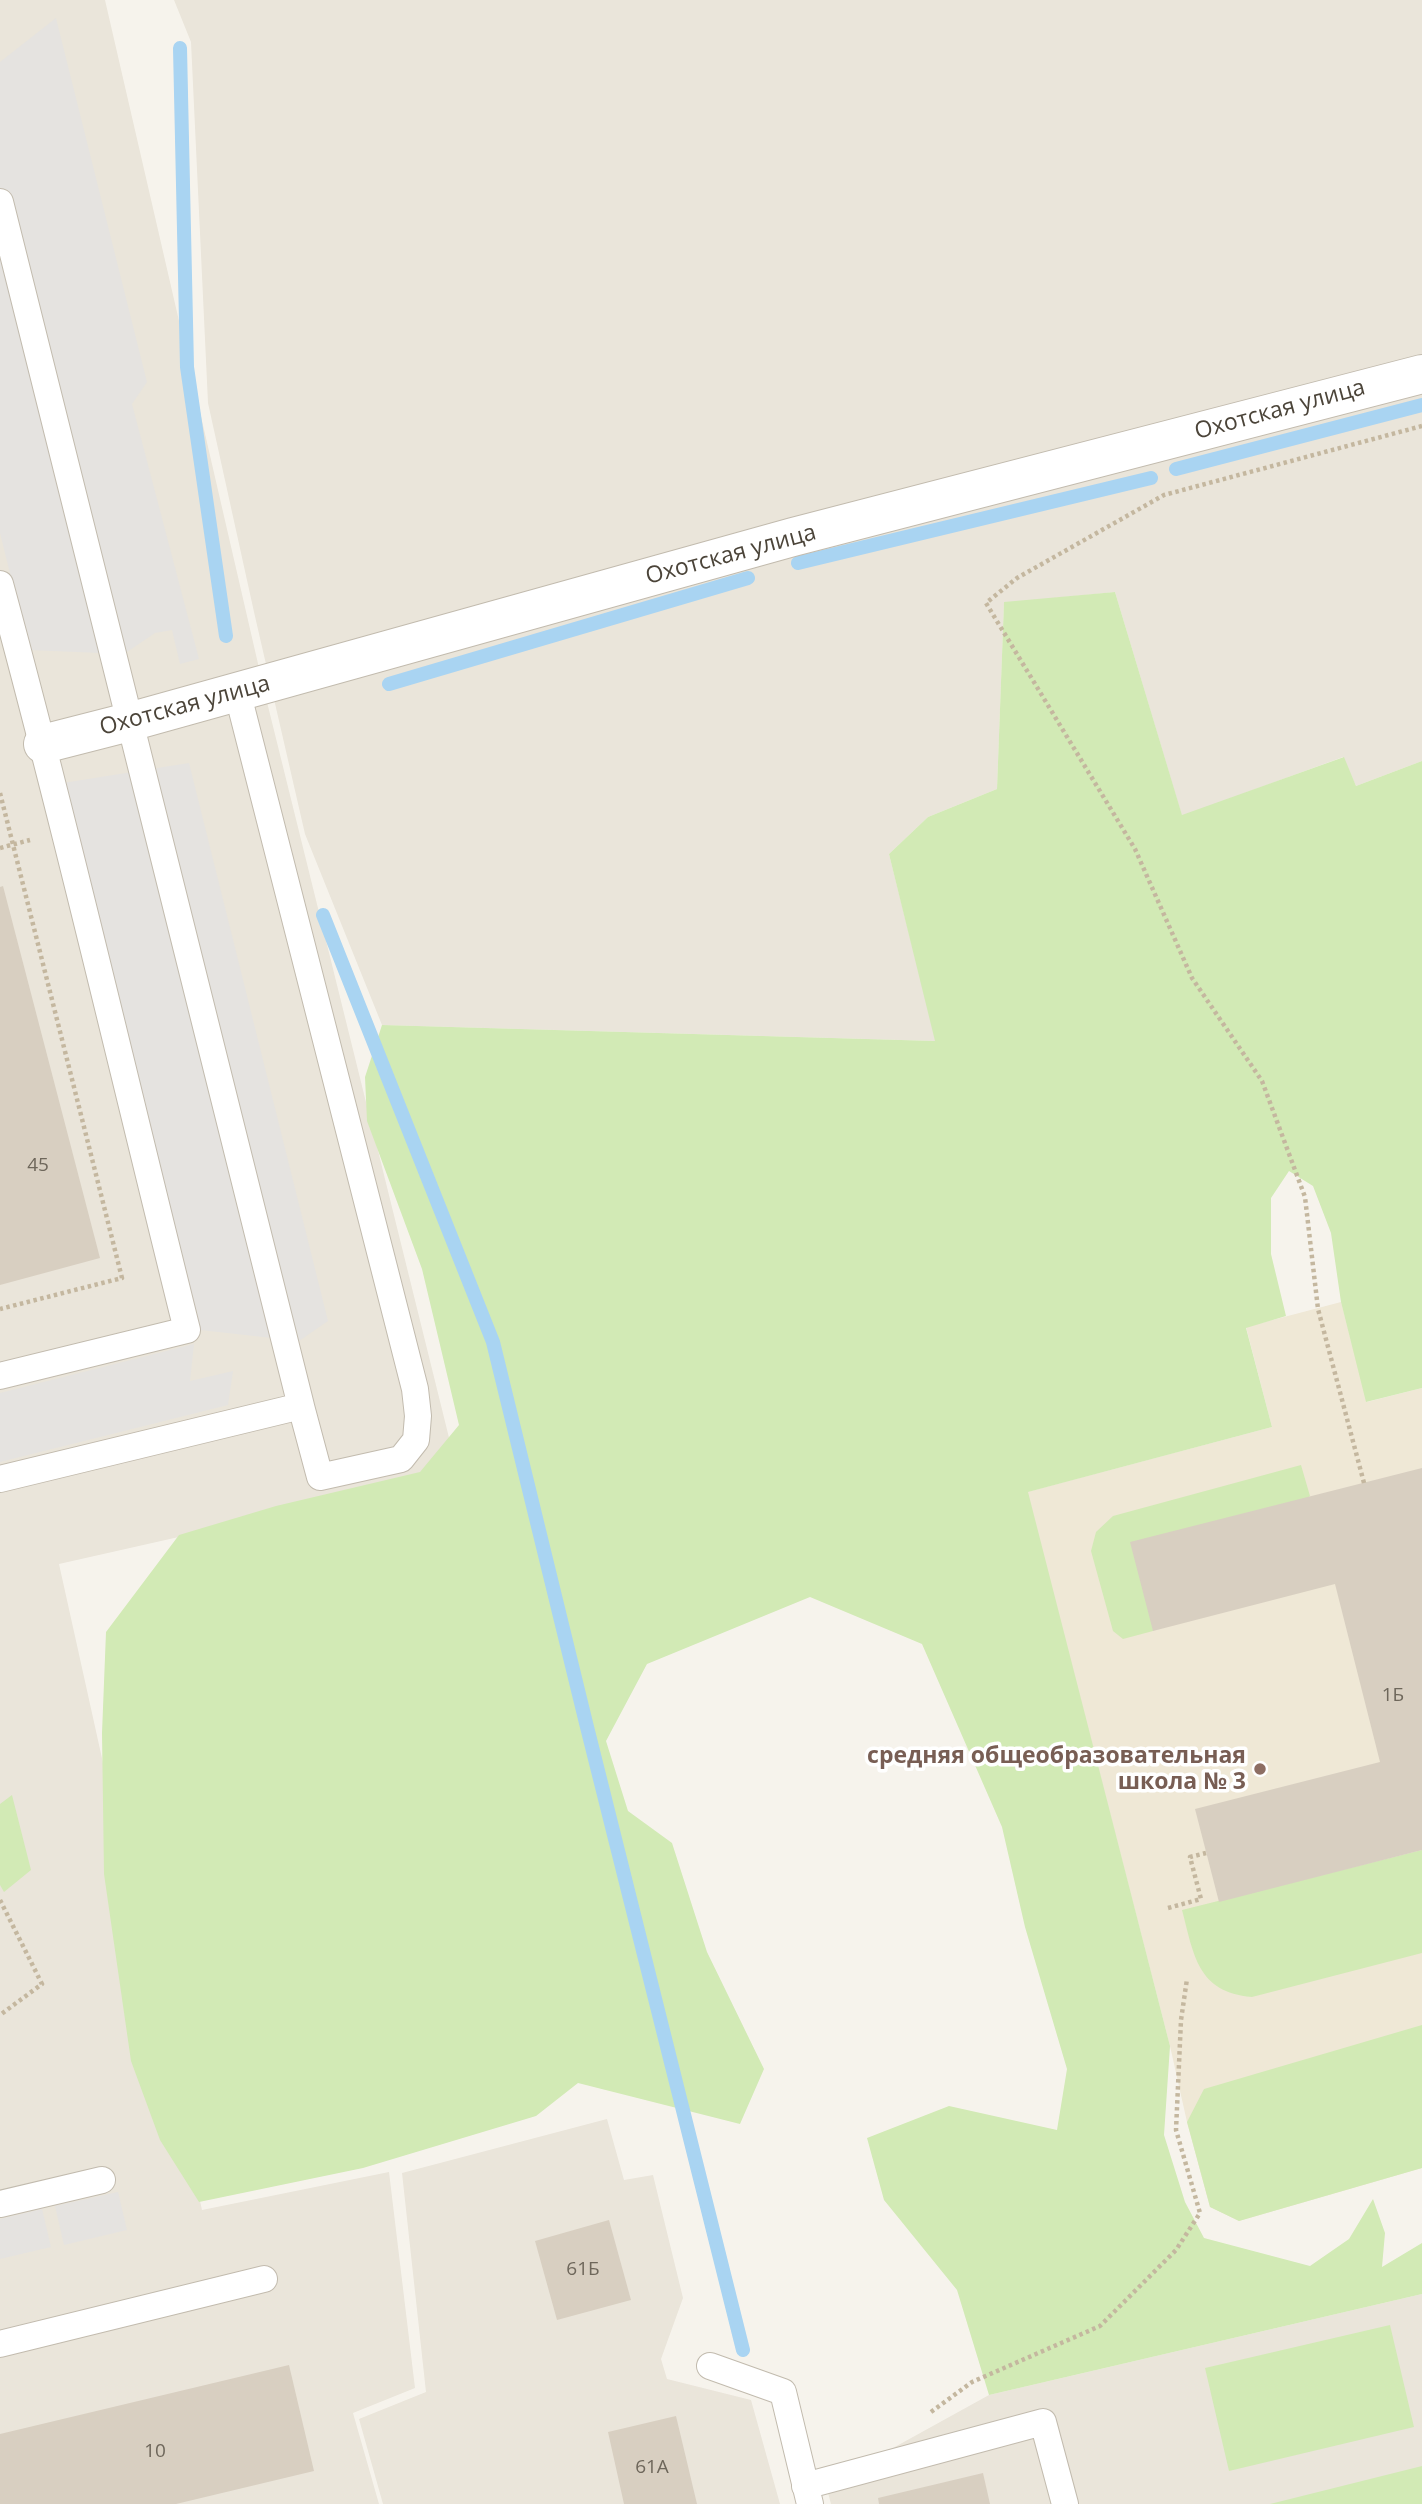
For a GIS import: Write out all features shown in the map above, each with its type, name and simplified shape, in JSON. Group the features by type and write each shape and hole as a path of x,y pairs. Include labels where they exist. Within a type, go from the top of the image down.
{"street":[{"name":"Охотская улица","path":"43,744 793,537 1422,374"}],"lane":[{"path":"0,202 320,1477 401,1459 416,1440 418,1416 415,1389 237,691"},
{"path":"0,584 43,744 187,1330 0,1376"},
{"path":"0,1479 301,1406"},
{"path":"0,2204 102,2180"},
{"path":"0,2343 264,2279"},
{"path":"710,2366 783,2392 808,2495 1043,2422 1065,2504"}],"path":[{"path":"1364,1483 1318,1309 1305,1197 1262,1081 1192,978 1135,849 986,603 1017,578 1164,495 1422,426"},
{"path":"0,793 122,1279 0,1310"},
{"path":"1168,1908 1201,1899 1190,1857 1206,1853"},
{"path":"0,1900 41,1984 0,2015"},
{"path":"930,2412 972,2382 1100,2326 1176,2250 1200,2213 1176,2130 1181,2020 1187,1979"}],"shaded area":[{"path":"0,0 105,0 265,694 458,1474 59,1564 202,2210 389,2172 415,2388 353,2413 379,2504 0,2504"},
{"path":"174,0 1422,0 1422,761 1356,786 1343,757 1182,816 1115,592 1004,603 997,789 928,817 889,854 936,1041 382,1025 305,834 208,403 191,42"},
{"path":"56,18 147,382 132,404 199,659 180,664 172,630 155,633 124,654 29,650 0,533 0,62"},
{"path":"189,763 328,1321 299,1341 200,1330 63,783"},
{"name":"средняя общеобразовательная школа № 3","path":"1341,1302 1367,1402 1422,1388 1422,2168 1239,2221 1210,2207 1027,1492 1272,1427 1246,1327"},
{"path":"194,1344 190,1381 233,1371 228,1405 0,1462 0,1393"},
{"path":"607,2119 624,2180 653,2175 683,2298 661,2359 667,2379 751,2400 780,2504 383,2504 359,2419 426,2392 402,2173"},
{"path":"118,2192 127,2230 64,2245 55,2206"},
{"path":"42,2209 51,2247 0,2259 0,2219"},
{"path":"1422,2294 1422,2504 831,2504 826,2485 989,2395"}],"green space":[{"path":"1115,592 1182,815 1344,757 1356,786 1422,761 1422,1388 1366,1402 1341,1302 1331,1233 1313,1186 1289,1171 1271,1198 1271,1254 1286,1316 1246,1328 1272,1427 1028,1492 1170,2046 1164,2135 1185,2202 1204,2238 1310,2266 1349,2239 1373,2199 1385,2233 1382,2267 1422,2243 1422,2294 989,2395 957,2290 884,2200 867,2138 949,2106 1057,2130 1067,2069 1025,1927 1002,1827 922,1644 810,1597 647,1664 606,1741 628,1811 672,1843 707,1952 764,2069 740,2124 578,2083 536,2116 363,2168 199,2202 160,2140 131,2061 104,1874 102,1733 106,1632 179,1535 276,1506 420,1472 459,1425 422,1269 367,1121 365,1077 382,1025 935,1041 889,854 928,817 997,789 1004,602"},
{"path":"1301,1465 1310,1496 1153,1631 1123,1639 1113,1631 1091,1551 1096,1532 1113,1516"},
{"path":"12,1795 31,1870 4,1892 0,1885 0,1804"},
{"path":"1422,1850 1422,1953 1252,1997 1220,1988 1209,1979 1195,1956 1182,1910"},
{"path":"1422,2025 1422,2168 1239,2221 1210,2207 1187,2122 1204,2089"},
{"path":"1390,2325 1414,2427 1229,2471 1205,2368"},
{"path":"1422,2466 1422,2504 1270,2504"}],"building":[{"path":"3,886 100,1258 0,1285 0,887"},
{"path":"1422,1468 1422,1850 1219,1902 1195,1809 1380,1762 1335,1584 1153,1631 1130,1542"},
{"path":"609,2220 631,2300 557,2320 535,2241"},
{"path":"289,2365 314,2471 176,2504 0,2504 0,2434"},
{"path":"676,2416 697,2504 624,2504 608,2432"},
{"path":"983,2473 990,2504 879,2504 878,2498"}],"waterway":[{"path":"180,48 187,367 226,636"},
{"path":"1176,469 1422,405"},
{"path":"798,563 1151,478"},
{"path":"389,684 748,578"},
{"path":"323,915 493,1342 743,2350"}],"place":[{"name":"средняя общеобразовательная школа № 3","path":"1260,1769"}]}
